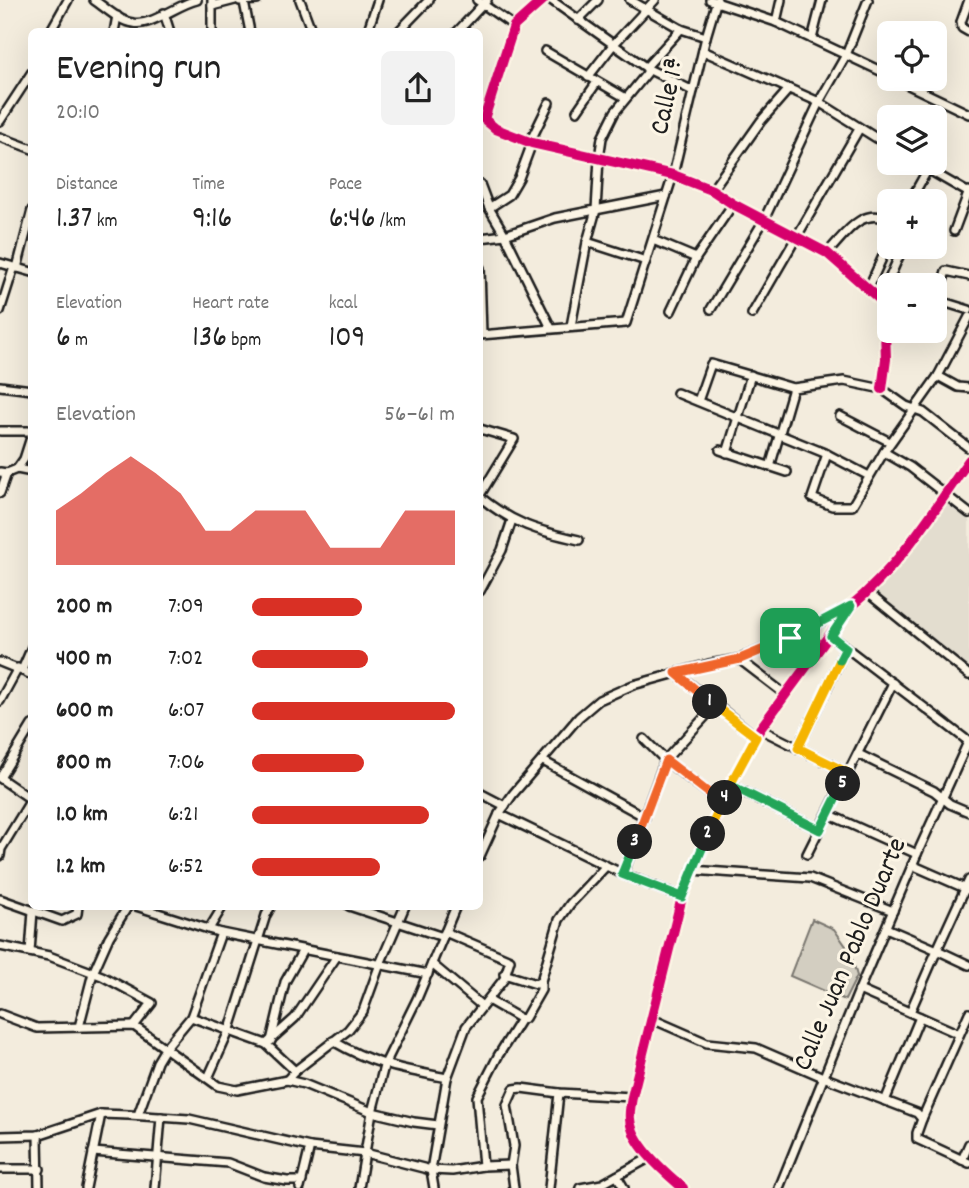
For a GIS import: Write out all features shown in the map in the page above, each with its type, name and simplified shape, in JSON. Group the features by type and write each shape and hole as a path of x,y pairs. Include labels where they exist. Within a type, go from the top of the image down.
{"street":[{"path":"52,28 68,0"},
{"path":"94,0 133,23 144,23 185,2 197,0"},
{"path":"212,28 212,3 257,0"},
{"path":"300,0 310,28"},
{"path":"370,28 378,0"},
{"path":"402,28 429,0"},
{"path":"543,0 514,26 483,118 496,129 531,143 673,176 712,190 733,204 827,253 877,297"},
{"path":"551,0 648,69 693,91"},
{"path":"578,20 598,0"},
{"path":"630,0 681,29 706,37"},
{"path":"588,77 613,45 655,0"},
{"path":"776,22 781,0"},
{"path":"812,39 822,0"},
{"path":"711,309 764,220 819,102 846,55 868,0"},
{"path":"239,1 249,28"},
{"path":"715,1 776,22 877,69"},
{"name":"Calle 1ª","path":"571,326 626,323 673,176 715,1"},
{"path":"969,1 961,22 962,28 969,32"},
{"path":"460,28 482,2 514,26"},
{"path":"164,13 169,28"},
{"path":"115,28 117,16"},
{"path":"483,335 571,326 596,210 599,158 606,128 648,69 647,66 681,29"},
{"path":"545,51 626,98"},
{"path":"703,51 819,102 877,139"},
{"path":"0,121 28,78"},
{"path":"577,111 597,82"},
{"path":"712,190 761,121 789,89"},
{"path":"921,91 969,114"},
{"path":"489,208 509,195 519,178 549,103"},
{"path":"752,314 859,129"},
{"path":"0,137 28,148"},
{"path":"939,175 969,192 954,231"},
{"path":"483,192 551,328"},
{"path":"483,238 505,235 555,218 666,196"},
{"path":"671,311 696,258 733,204"},
{"path":"827,253 865,216 877,215"},
{"path":"0,311 28,230"},
{"path":"653,240 696,258"},
{"path":"587,242 646,261"},
{"path":"868,289 882,259"},
{"path":"0,263 28,271"},
{"path":"969,276 946,271 938,298 969,310"},
{"path":"827,454 812,498 839,507 850,507 890,442 938,376 965,332 969,317"},
{"path":"881,389 887,359 886,343"},
{"path":"698,401 711,364 793,388 844,382 881,389 906,406 915,408 969,448"},
{"path":"751,375 738,417 723,451 787,472"},
{"path":"938,376 958,387 969,388"},
{"path":"0,386 28,390"},
{"path":"770,467 793,388"},
{"path":"677,393 827,454 869,476"},
{"path":"840,416 890,442"},
{"path":"483,430 514,439 483,491"},
{"path":"0,431 28,433"},
{"path":"17,469 28,446"},
{"path":"884,452 910,467 969,513"},
{"path":"483,849 505,806 579,717 599,700 633,685 740,659 790,638 851,606 868,593 969,460"},
{"path":"0,493 3,473 17,469 28,471"},
{"path":"483,498 512,520 536,531 579,540"},
{"path":"483,585 502,550 512,520"},
{"path":"868,593 969,675"},
{"path":"683,1188 657,1165 635,1136 629,1117 682,897 730,785 760,729 851,606"},
{"path":"831,636 969,741"},
{"path":"798,748 846,648"},
{"path":"0,701 28,654"},
{"path":"740,659 786,695"},
{"path":"0,662 28,673"},
{"path":"676,673 756,737"},
{"path":"807,854 893,683"},
{"path":"622,874 666,760 715,706"},
{"path":"760,729 848,773"},
{"path":"28,730 0,778 28,798"},
{"path":"644,739 666,760 723,804"},
{"name":"Calle Juan Pablo Duarte","path":"779,1188 892,911 969,741"},
{"path":"858,754 934,791 969,812"},
{"path":"543,761 645,817"},
{"path":"730,785 820,830"},
{"path":"483,795 505,806"},
{"path":"0,856 1,849 28,805"},
{"path":"499,814 622,874 682,897"},
{"path":"828,814 917,854"},
{"path":"912,865 967,889"},
{"path":"483,1166 477,1097 498,1056 541,990 541,981 559,920 570,904 606,866"},
{"path":"692,870 810,878 892,911"},
{"path":"910,1012 969,880"},
{"path":"0,899 28,908"},
{"path":"30,952 32,910"},
{"path":"34,910 62,921 77,914 78,910"},
{"path":"79,1027 93,973 109,937 126,910"},
{"path":"162,910 221,933 428,974"},
{"path":"209,929 221,910"},
{"path":"208,1078 230,1029 270,910"},
{"path":"362,910 444,935 510,960 504,979 466,1027 447,1078 431,1170 434,1188"},
{"path":"288,1080 295,1071 348,1030 363,1011 403,910"},
{"path":"359,1188 372,1112 384,1066 428,974 454,910"},
{"path":"886,928 969,965"},
{"path":"138,1115 157,1062 191,1017 221,933"},
{"path":"0,946 49,956 93,973 152,1003 134,1026"},
{"path":"268,1042 285,982 303,950"},
{"path":"268,1042 295,1018 337,956"},
{"path":"432,964 485,1003 521,1019"},
{"path":"504,974 536,984 541,981"},
{"path":"859,989 959,1034"},
{"path":"969,1013 967,1024 959,1034 917,1133 918,1139 965,1162 969,1144"},
{"path":"0,1014 37,1028 134,1026 218,1086 237,1090 288,1080 372,1112 438,1125"},
{"path":"191,1017 268,1042 295,1071"},
{"path":"885,1101 920,1017"},
{"path":"652,1019 707,1043 756,1048 917,1113 922,1119"},
{"path":"333,1041 360,1057 384,1066 447,1078"},
{"path":"514,1188 514,1146 507,1105 514,1089 521,1087 559,1093 632,1097"},
{"path":"549,1188 559,1093"},
{"path":"0,1136 38,1135 101,1114 138,1115 189,1119 310,1147 365,1153 431,1170 452,1171 512,1165"},
{"path":"86,1188 101,1114"},
{"path":"155,1188 161,1117"},
{"path":"38,1135 39,1188"},
{"path":"93,1152 228,1163 264,1177 301,1185 310,1147"},
{"path":"580,1188 600,1186 651,1157"},
{"path":"0,1169 40,1169"},
{"path":"617,1176 624,1188"}],"shaded area":[{"path":"945,500 969,518 969,668 875,591"},
{"path":"812,919 834,929 850,952 857,976 845,1000 790,976"}],"cycle path":[{"path":"543,0 514,26 484,119 496,129 532,143 673,175 712,190 733,204 827,253 884,303 886,359 882,389"},
{"path":"683,1188 643,1148 632,1129 630,1116 632,1097 682,897 730,785 760,729 851,606 885,574 915,537 969,460"}],"route":[{"path":"790,638 740,659 676,673 756,737 730,785 723,804 692,870 682,897 622,874 666,760 723,804 730,785 820,830 848,773 798,748 846,648 831,636 851,606 790,638"}]}
